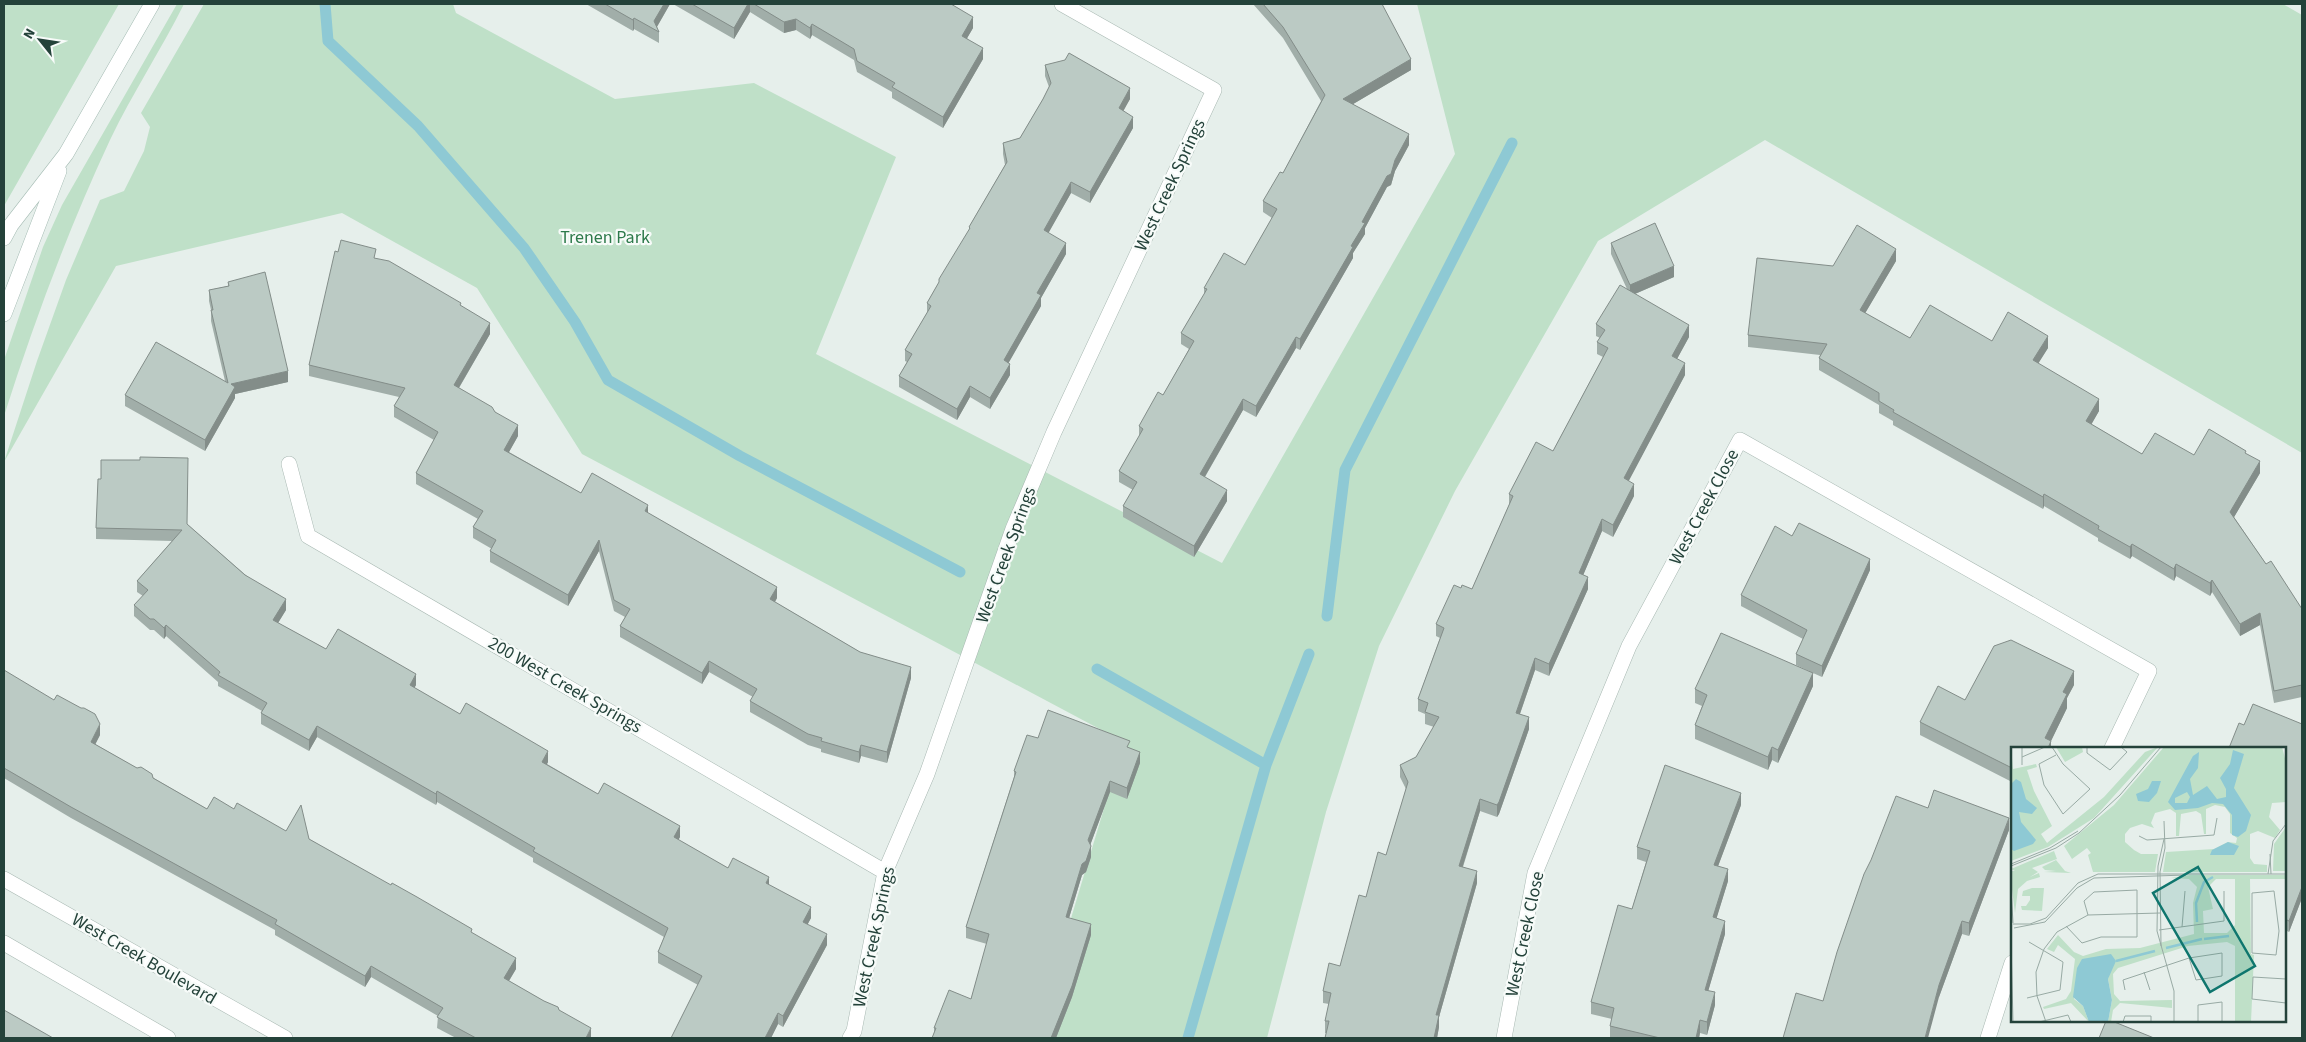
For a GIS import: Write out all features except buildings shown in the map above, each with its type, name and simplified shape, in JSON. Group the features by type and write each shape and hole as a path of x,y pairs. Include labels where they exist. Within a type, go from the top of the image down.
{"street":[{"path":"4,238 11,225 66,154 152,4"},
{"name":"West Creek Springs","path":"850,1038 854,1030 885,872 928,774 1020,511 1054,432 1214,90 1062,4"},
{"path":"4,314 66,154"},
{"name":"West Creek Close","path":"1504,1038 1535,873 1629,646 1740,440 2149,670 2112,747"},
{"name":"200 West Creek Springs","path":"289,464 308,536 885,872"},
{"name":"West Creek Boulevard","path":"4,879 285,1038"},
{"path":"4,943 168,1038"},
{"path":"1988,1038 2011,966"}],"green space":[{"path":"4,4 119,4 4,206"},
{"path":"177,4 184,4 110,140 80,208 27,346 4,416 4,360 43,247 62,205"},
{"name":"Trenen Park","path":"204,4 453,4 456,13 615,99 754,83 896,157 816,354 1222,563 1455,154 1417,4 2283,4 2302,15 2302,453 1765,140 1598,241 1455,491 1379,646 1326,812 1267,1038 1035,1038 1124,742 582,454 477,288 342,213 116,266 4,462 66,280 100,200 124,191 144,151 150,127 141,113"}],"waterway":[{"path":"325,4 328,41 418,126 524,248 575,322 608,380 740,456 960,572"},
{"path":"1327,616 1345,470 1512,143"},
{"path":"1188,1038 1266,765 1309,654"},
{"path":"1097,669 1266,765"}]}
